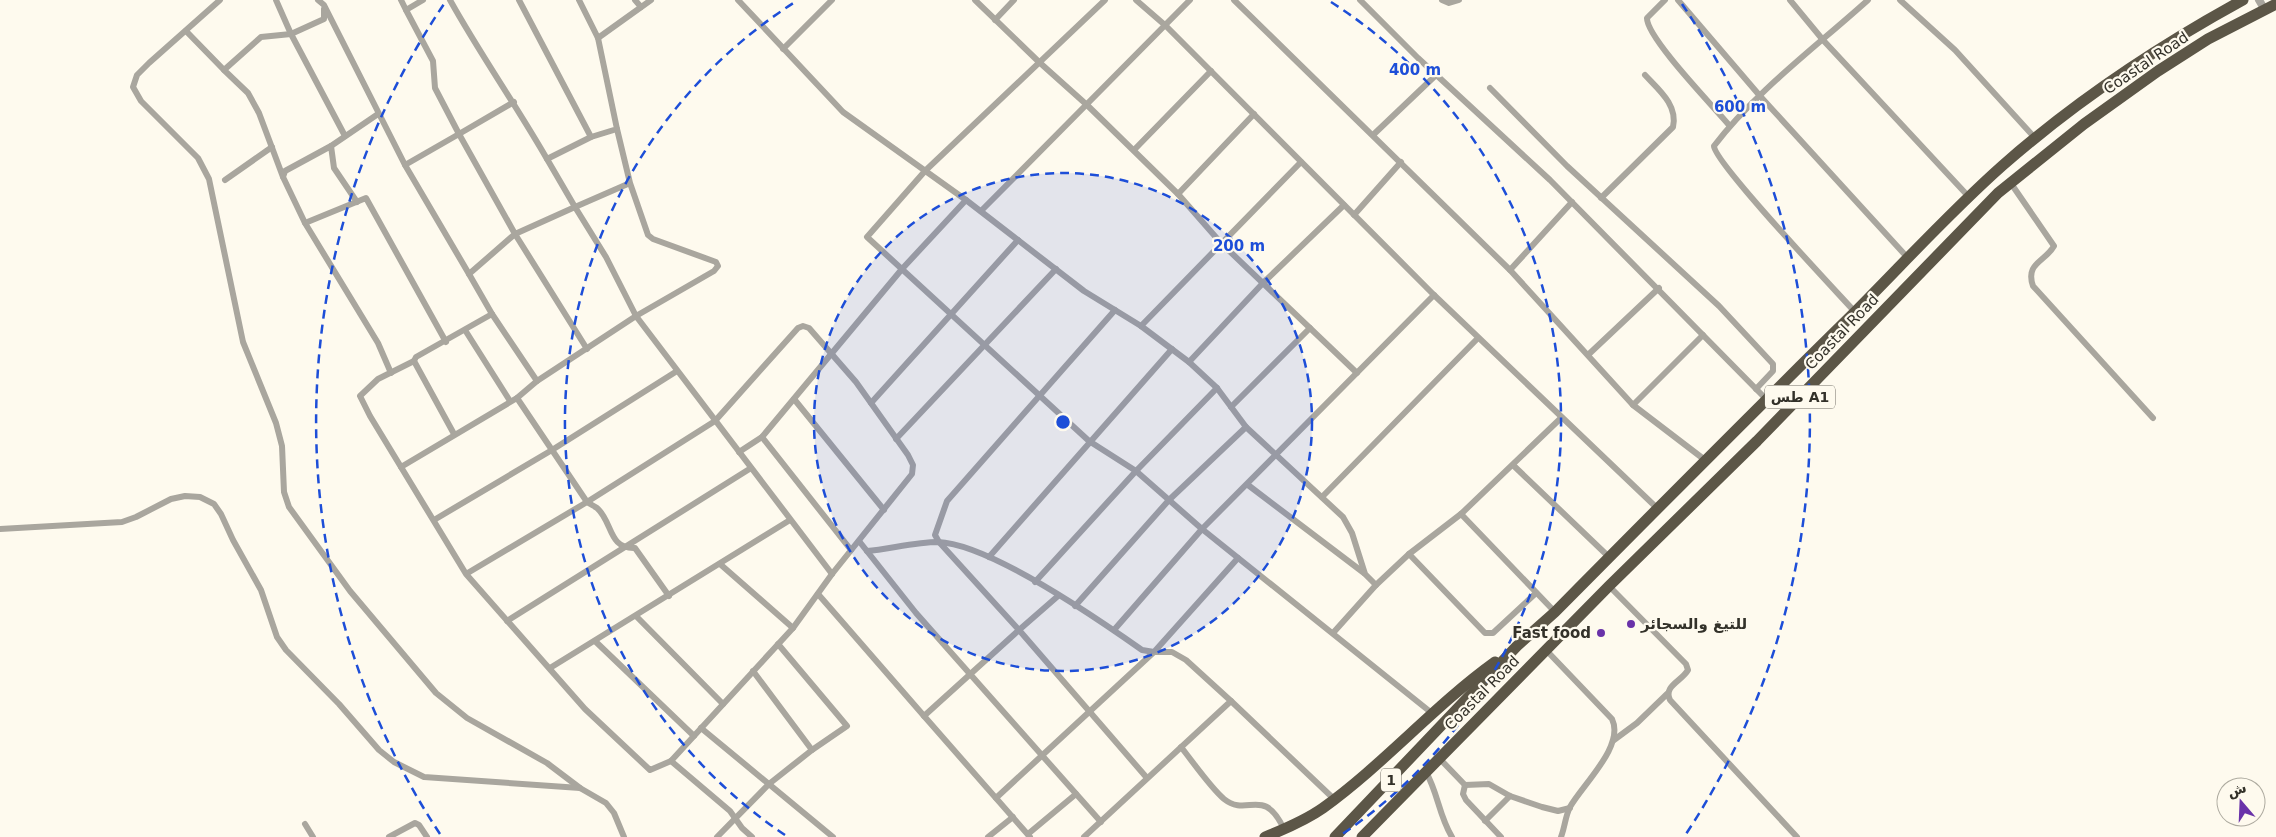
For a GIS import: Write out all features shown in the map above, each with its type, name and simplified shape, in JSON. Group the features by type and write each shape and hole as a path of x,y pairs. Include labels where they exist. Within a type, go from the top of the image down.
{"highway":[{"name":"Coastal Road","path":"1517,646 1554,612 1855,312 1906,257 2034,138 2148,55 2243,0"},
{"name":"Coastal Road","path":"1362,837 1609,586 1757,440 2010,182 2084,124 2158,71 2262,5 2276,4"},
{"path":"1265,837 1284,830 1322,809 1480,673 1517,646"},
{"name":"1","path":"1335,837 1517,646"}],"street":[{"path":"220,0 137,75 133,87 141,101 198,158 209,179 243,342 276,423 282,446 284,492 288,507 350,591 436,693 467,718 547,763 580,788 606,803 614,814 624,837"},
{"path":"276,0 291,34 345,136"},
{"path":"318,0 324,5 405,165 492,314 538,381"},
{"path":"324,5 331,0"},
{"path":"401,0 433,61 435,88 459,134 515,234 587,349"},
{"path":"406,10 423,0"},
{"path":"450,0 478,51 514,102 606,257 636,316 832,574"},
{"path":"520,0 591,137"},
{"path":"401,467 513,399 636,316 718,266 716,262 653,239 648,235 630,183 598,38 579,0"},
{"path":"635,0 640,7"},
{"path":"598,38 650,0"},
{"path":"738,0 843,112 926,170 1084,291 1141,326 1189,362 1217,388 1246,427 1343,517 1352,533 1365,574"},
{"path":"783,49 832,0"},
{"path":"975,0 1038,62 1088,105 1178,194 1221,242 1357,373"},
{"path":"995,20 1014,0"},
{"path":"1105,0 926,170 867,237 1089,441 1136,471 1202,529 1433,714"},
{"path":"1136,0 1166,26 1478,338 1658,509"},
{"path":"981,211 1190,0"},
{"path":"1234,0 1510,270 1634,405 1705,460"},
{"path":"1360,0 1436,75 1572,202 1659,288 1766,399"},
{"path":"1442,0 1450,3 1459,0"},
{"path":"1665,0 1647,18 1649,28 1671,58 1729,125"},
{"path":"1678,0 1760,96 1906,257"},
{"path":"1790,0 1823,40 1969,197"},
{"path":"1855,312 1748,195 1716,155 1714,146 1729,125 1868,0"},
{"path":"1900,0 1956,50 2034,138"},
{"path":"224,70 261,37 291,34 324,19 324,5"},
{"path":"186,31 248,93 259,113 283,177 305,223 378,343 391,373"},
{"path":"1134,150 1211,71"},
{"path":"1373,135 1436,75"},
{"path":"1601,198 1673,127 1675,117 1670,103 1645,75"},
{"path":"1490,88 1567,166 1719,306 1773,364 1773,371 1756,389"},
{"path":"405,165 514,102"},
{"path":"283,177 284,171 330,146 378,114"},
{"path":"1178,194 1254,114"},
{"path":"547,159 591,137 617,129"},
{"path":"330,146 334,168 356,202"},
{"path":"225,180 272,147"},
{"path":"1141,326 1301,162"},
{"path":"1354,215 1401,162"},
{"path":"2010,182 2054,246 2032,269 2030,278 2033,286 2153,418"},
{"path":"469,274 515,234 574,206 630,183"},
{"path":"305,223 366,198 446,342"},
{"path":"739,452 762,437 830,353 902,269 966,200"},
{"path":"1510,270 1572,202"},
{"path":"1189,362 1263,283 1344,205"},
{"path":"871,403 1018,240"},
{"path":"896,439 1056,269"},
{"path":"1589,354 1659,288"},
{"path":"1114,630 1202,529 1248,485 1434,295"},
{"path":"1115,310 947,501 935,535 939,542 1147,778"},
{"path":"466,574 587,502 714,421 798,328 803,326 809,328 871,403 908,455 914,470 832,574 793,628 672,761 650,770 585,709 466,574 360,396 378,379 414,361 416,357 446,342 492,314"},
{"path":"1232,407 1310,328"},
{"path":"465,330 513,399 552,450 587,502 598,509 617,543 624,548 635,548 668,596"},
{"path":"1634,405 1704,335"},
{"path":"1322,497 1478,338"},
{"path":"989,557 1089,441 1172,349"},
{"path":"414,361 454,434"},
{"path":"434,520 552,450 677,371"},
{"path":"1034,582 1136,471 1217,388"},
{"path":"794,399 884,510"},
{"path":"1333,633 1376,585 1409,554 1461,514 1514,466 1561,418"},
{"path":"1075,606 1169,500 1246,427"},
{"path":"762,437 852,550"},
{"path":"1514,466 1609,557"},
{"path":"508,621 751,468"},
{"path":"1248,485 1365,574 1376,585"},
{"path":"0,529 122,522 171,499 185,496 200,497 214,504 221,514 261,590 278,636 286,650 339,704 379,750 394,762 424,777 580,788"},
{"path":"1461,514 1554,612"},
{"path":"550,668 790,520"},
{"path":"859,541 916,613 1101,822"},
{"path":"866,551 939,542 979,551 1075,606 1142,650 1172,652 1186,660 1231,700 1334,799"},
{"path":"1409,554 1485,633 1493,633 1536,593"},
{"path":"996,798 1154,652 1238,558"},
{"path":"720,564 793,628"},
{"path":"1609,586 1686,664 1688,670 1686,674 1668,689 1667,694 1631,728 1614,740"},
{"path":"818,594 1029,835 1076,794"},
{"path":"924,716 969,673 1058,596"},
{"path":"636,616 723,704"},
{"path":"595,641 694,736"},
{"path":"717,837 768,784 847,726 778,644"},
{"path":"1546,650 1612,719 1616,730 1611,748 1570,808 1561,837"},
{"path":"754,671 812,750"},
{"path":"1667,694 1670,700 1797,837"},
{"path":"1084,837 1231,700"},
{"path":"701,728 833,837"},
{"path":"1181,748 1224,798 1234,804 1266,805 1277,814 1284,830"},
{"path":"1438,758 1465,785 1489,784 1510,796 1558,811 1570,808"},
{"path":"672,761 730,811 752,837"},
{"path":"1426,772 1438,797 1443,822 1452,837"},
{"path":"1465,785 1463,794 1466,800 1501,837"},
{"path":"1485,820 1510,796"},
{"path":"988,837 1012,817"},
{"path":"389,837 415,823 419,825 426,837"},
{"path":"305,824 313,837"}],"place":[{"name":"للتيغ والسجائر","path":"1631,624"},
{"name":"Fast food","path":"1601,633"}]}
